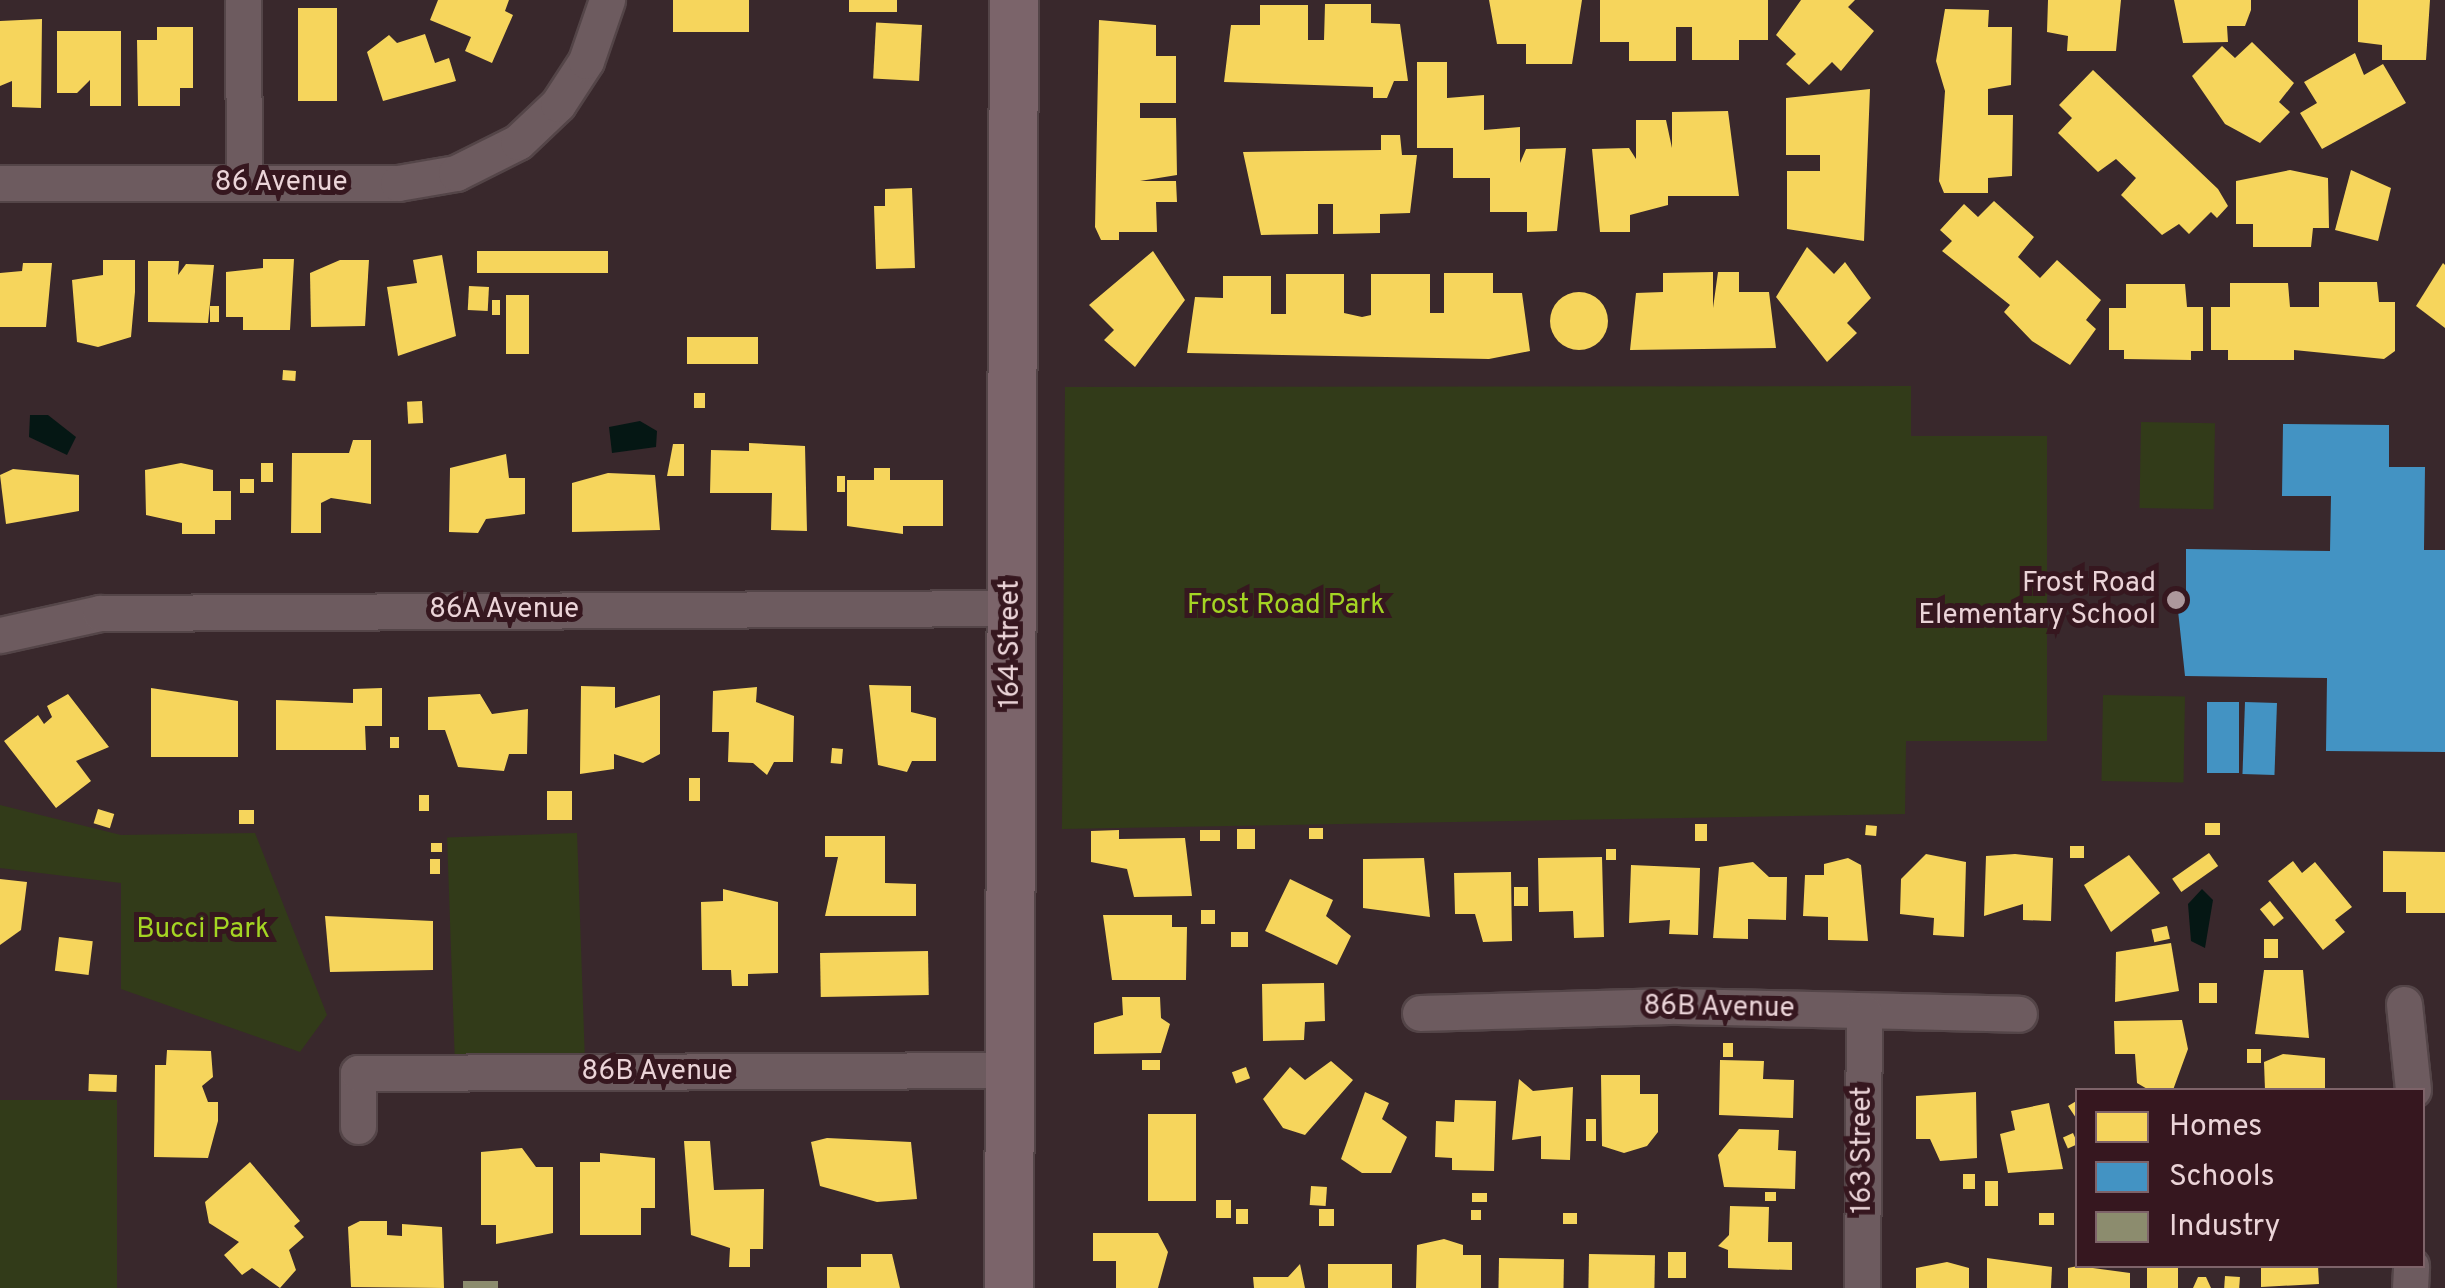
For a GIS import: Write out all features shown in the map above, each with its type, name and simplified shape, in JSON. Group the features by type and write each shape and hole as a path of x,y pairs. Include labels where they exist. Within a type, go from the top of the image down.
{"street":[{"path":"243,0 244,182"},
{"name":"86 Avenue","path":"0,184 436,178 496,156 545,118 586,61 607,0"},
{"name":"164 Street","path":"1009,1288 1014,0"},
{"name":"86A Avenue","path":"0,636 100,612 1012,608"},
{"path":"2404,1004 2413,1088"},
{"name":"86B Avenue","path":"1420,1013 1634,1006 2019,1014"},
{"name":"163 Street","path":"1862,1288 1864,1012"},
{"name":"86B Avenue","path":"358,1126 358,1073 1010,1070"}],"green space":[{"name":"Frost Road Park","path":"1911,386 1911,436 2047,436 2047,741 1906,741 1905,814 1062,829 1065,387"},
{"path":"2141,422 2215,423 2213,509 2139,508"},
{"path":"2103,695 2185,696 2183,782 2101,781"},
{"name":"Bucci Park","path":"0,805 121,835 255,833 327,1015 300,1052 121,989 121,883 0,868"},
{"path":"577,833 585,1053 455,1057 447,838"},
{"path":"0,1100 117,1100 117,1288 0,1288"}],"shaded area":[{"path":"30,415 48,415 76,437 67,455 29,437"},
{"path":"640,421 657,431 656,447 612,453 609,427"},
{"path":"2202,889 2213,900 2205,948 2191,941 2188,904"}],"building: Homes":[{"path":"438,0 509,0 505,11 513,15 492,63 465,51 471,37 430,20"},
{"path":"673,0 749,0 749,32 673,32"},
{"path":"849,0 897,0 897,12 849,12"},
{"path":"1489,0 1582,0 1572,64 1526,64 1526,44 1497,44"},
{"path":"1600,0 1768,0 1768,40 1739,40 1739,60 1692,60 1692,27 1676,27 1676,61 1629,61 1629,42 1600,42"},
{"path":"1801,0 1855,0 1848,7 1874,31 1841,71 1832,62 1809,85 1786,64 1796,54 1776,35"},
{"path":"2048,0 2121,0 2116,51 2067,51 2068,36 2047,32"},
{"path":"2174,0 2251,0 2251,10 2245,26 2227,26 2228,42 2183,43"},
{"path":"2358,0 2430,0 2426,60 2382,60 2382,45 2358,42"},
{"path":"1325,4 1371,4 1371,23 1400,24 1408,81 1394,81 1387,98 1373,98 1373,87 1224,82 1231,25 1260,25 1260,5 1308,5 1308,40 1324,40"},
{"path":"298,8 337,8 337,101 298,101"},
{"path":"1945,9 1989,10 1988,27 2012,27 2011,85 1988,89 1988,115 2013,115 2012,176 1988,178 1988,193 1944,193 1939,181 1945,91 1936,61"},
{"path":"42,19 41,108 12,107 12,81 0,86 0,21"},
{"path":"1099,20 1156,25 1156,56 1176,56 1176,103 1140,103 1140,118 1176,118 1177,175 1140,181 1176,181 1177,202 1156,202 1157,232 1119,232 1119,240 1101,240 1095,227"},
{"path":"876,23 922,25 919,81 873,79"},
{"path":"157,27 193,27 193,88 180,88 180,106 138,106 137,40 157,40"},
{"path":"57,31 121,31 121,106 90,106 90,80 77,93 57,93"},
{"path":"425,34 435,63 449,58 456,81 383,101 367,52 389,35 397,43"},
{"path":"2252,42 2294,83 2279,102 2290,112 2260,143 2225,124 2192,76 2222,46 2235,58"},
{"path":"2355,53 2364,75 2383,64 2406,103 2322,149 2300,113 2317,103 2304,82"},
{"path":"1417,62 1447,62 1447,98 1484,95 1484,130 1520,127 1520,163 1526,149 1566,148 1557,231 1527,232 1527,212 1490,212 1490,178 1453,178 1453,148 1417,148"},
{"path":"2093,70 2218,189 2228,206 2217,218 2211,212 2189,234 2179,224 2162,235 2121,195 2136,178 2116,159 2098,172 2058,133 2072,118 2059,105"},
{"path":"1870,89 1864,241 1787,229 1787,171 1820,171 1820,155 1786,155 1786,98"},
{"path":"1728,111 1739,196 1668,196 1668,205 1630,215 1630,232 1600,232 1592,149 1629,148 1636,159 1636,120 1666,120 1672,148 1672,112"},
{"path":"1381,135 1400,135 1402,155 1417,155 1410,213 1380,214 1380,233 1333,234 1333,204 1318,204 1318,234 1261,235 1243,152 1381,150"},
{"path":"2290,170 2328,178 2329,228 2313,228 2311,247 2253,247 2253,224 2236,224 2236,181"},
{"path":"2351,170 2391,188 2378,241 2335,230"},
{"path":"912,188 915,268 876,269 874,206 885,206 885,189"},
{"path":"1994,201 2034,237 2018,257 2040,278 2057,260 2101,300 2086,320 2096,329 2070,365 2032,341 2004,312 2010,305 1942,251 1952,241 1940,230 1964,204 1978,217"},
{"path":"1807,247 1834,274 1845,262 1871,298 1847,323 1857,333 1827,362 1776,297"},
{"path":"477,251 608,251 608,273 477,273"},
{"path":"1153,251 1185,300 1135,367 1104,340 1114,330 1089,305"},
{"path":"442,255 456,336 398,356 387,287 417,283 413,260"},
{"path":"263,259 294,259 290,330 243,330 243,317 226,317 226,272 263,268"},
{"path":"103,260 135,260 135,292 131,337 98,347 77,342 72,280 103,275"},
{"path":"340,260 369,260 365,326 311,327 310,273"},
{"path":"148,261 179,261 178,275 186,264 214,265 208,323 148,322"},
{"path":"23,263 52,263 46,327 0,327 0,273 22,271"},
{"path":"2445,265 2445,328 2416,306"},
{"path":"1713,272 1713,308 1718,272 1739,272 1739,292 1769,292 1776,348 1630,350 1636,293 1663,292 1663,273"},
{"path":"1444,273 1493,273 1493,293 1522,293 1530,351 1489,359 1187,353 1195,297 1223,298 1223,276 1271,276 1271,314 1286,314 1286,274 1344,274 1344,313 1362,317 1371,315 1371,274 1430,274 1430,313 1444,313"},
{"path":"2319,282 2377,282 2379,302 2395,302 2395,351 2384,359 2294,350 2294,360 2228,360 2228,350 2211,350 2211,307 2230,307 2230,283 2288,283 2290,307 2319,307"},
{"path":"2126,284 2185,284 2187,307 2203,307 2203,351 2191,351 2191,360 2124,359 2124,350 2109,350 2109,308 2126,308"},
{"path":"469,286 489,287 488,311 468,310"},
{"path":"1579,292 1600,300 1608,321 1600,342 1579,350 1558,342 1550,321 1558,300"},
{"path":"506,295 529,295 529,354 506,354"},
{"path":"492,300 500,300 500,315 492,315"},
{"path":"210,306 219,306 219,322 210,322"},
{"path":"687,337 758,337 758,364 687,364"},
{"path":"283,370 296,371 295,381 282,380"},
{"path":"694,393 705,393 705,408 694,408"},
{"path":"422,401 423,423 408,424 407,402"},
{"path":"353,440 371,440 371,504 331,498 321,503 321,533 291,533 292,453 349,453"},
{"path":"749,443 805,446 807,531 771,530 772,493 710,493 711,450 749,451"},
{"path":"673,444 684,444 684,476 667,476"},
{"path":"506,454 509,478 525,478 525,514 486,519 478,533 449,532 450,468"},
{"path":"181,463 213,470 213,491 231,491 231,520 215,520 215,534 182,534 182,523 146,515 145,470"},
{"path":"261,463 273,463 273,482 261,482"},
{"path":"874,468 890,468 890,480 943,480 943,526 903,526 903,534 847,526 847,480 874,480"},
{"path":"13,469 79,475 79,511 6,524 0,475"},
{"path":"608,473 655,475 660,530 572,532 572,483"},
{"path":"837,476 845,476 845,492 837,492"},
{"path":"240,479 254,479 254,493 240,493"},
{"path":"869,685 911,686 911,712 936,718 936,761 912,761 907,772 878,765"},
{"path":"581,686 615,687 615,708 660,695 660,754 643,763 614,754 614,769 580,774"},
{"path":"757,687 756,702 794,716 793,762 774,762 767,775 753,763 728,762 729,732 712,732 713,691"},
{"path":"151,688 238,701 238,757 151,757"},
{"path":"382,688 382,726 365,726 366,750 276,750 276,700 353,703 353,689"},
{"path":"68,694 109,747 76,761 91,781 56,808 4,741 38,715 44,724 52,717 47,706"},
{"path":"480,694 492,714 528,709 527,754 509,754 504,771 458,767 445,730 428,730 428,697"},
{"path":"390,737 399,737 399,748 390,748"},
{"path":"832,748 843,749 842,764 831,763"},
{"path":"689,778 700,778 700,801 689,801"},
{"path":"547,791 572,791 572,820 547,820"},
{"path":"419,795 429,795 429,811 419,811"},
{"path":"98,809 114,814 110,828 94,823"},
{"path":"239,810 254,810 254,824 239,824"},
{"path":"2205,823 2220,823 2220,835 2205,835"},
{"path":"1695,824 1707,824 1707,841 1695,841"},
{"path":"1866,825 1877,826 1876,836 1865,835"},
{"path":"1309,828 1323,828 1323,839 1309,839"},
{"path":"1237,829 1255,829 1255,849 1237,849"},
{"path":"1119,830 1119,839 1185,838 1192,896 1134,897 1127,869 1091,862 1091,831"},
{"path":"1200,830 1220,830 1220,841 1200,841"},
{"path":"825,836 885,836 885,883 916,884 916,916 825,916 838,857 825,857"},
{"path":"431,843 442,843 442,852 431,852"},
{"path":"2070,846 2084,846 2084,858 2070,858"},
{"path":"1606,849 1616,849 1616,860 1606,860"},
{"path":"2383,851 2445,852 2445,913 2406,913 2406,892 2383,892"},
{"path":"2209,853 2218,866 2181,892 2172,879"},
{"path":"1926,854 1966,862 1964,937 1933,935 1934,918 1900,914 1901,879"},
{"path":"2129,855 2160,893 2111,932 2084,885"},
{"path":"1986,856 2053,858 2051,921 2023,920 2023,904 1984,916"},
{"path":"1602,857 1604,937 1574,938 1573,911 1539,912 1538,858"},
{"path":"1424,858 1430,917 1363,908 1363,859"},
{"path":"1848,858 1861,865 1868,941 1828,940 1828,917 1803,916 1805,875 1824,875 1824,864"},
{"path":"430,859 440,859 440,874 430,874"},
{"path":"2293,861 2302,873 2315,862 2352,907 2335,920 2345,932 2323,950 2268,881"},
{"path":"1753,862 1769,877 1787,877 1786,920 1748,919 1748,939 1713,938 1719,867"},
{"path":"1631,865 1700,868 1698,935 1669,934 1670,920 1629,923"},
{"path":"1511,872 1512,941 1483,942 1475,914 1455,914 1454,873"},
{"path":"0,879 27,882 21,930 0,945"},
{"path":"1290,879 1333,900 1326,916 1351,936 1337,965 1265,931"},
{"path":"1514,887 1528,887 1528,906 1514,906"},
{"path":"723,889 778,902 778,973 748,974 748,986 732,986 731,970 702,970 701,902 723,901"},
{"path":"2270,901 2284,918 2274,926 2260,909"},
{"path":"1201,910 1215,910 1215,924 1201,924"},
{"path":"1103,915 1172,915 1172,927 1187,927 1186,980 1112,980"},
{"path":"325,916 433,921 433,970 330,972"},
{"path":"2167,926 2170,939 2154,942 2151,930"},
{"path":"1231,932 1248,932 1248,947 1231,947"},
{"path":"59,937 93,941 89,975 55,971"},
{"path":"2264,939 2278,939 2278,958 2264,958"},
{"path":"2171,943 2179,991 2115,1002 2116,952"},
{"path":"928,951 929,995 821,997 820,953"},
{"path":"2264,970 2303,970 2309,1038 2255,1034"},
{"path":"1324,983 1325,1021 1305,1022 1304,1040 1263,1041 1262,984"},
{"path":"2199,983 2217,983 2217,1003 2199,1003"},
{"path":"1122,997 1160,997 1161,1018 1170,1024 1161,1053 1094,1054 1094,1023 1123,1015"},
{"path":"2182,1020 2188,1049 2174,1088 2146,1088 2137,1083 2135,1054 2115,1054 2114,1021"},
{"path":"1723,1043 1733,1043 1733,1057 1723,1057"},
{"path":"2247,1049 2261,1049 2261,1063 2247,1063"},
{"path":"167,1050 211,1051 213,1077 202,1086 208,1102 218,1102 218,1121 208,1158 154,1157 155,1065 166,1065"},
{"path":"2283,1054 2325,1058 2325,1088 2265,1088 2264,1062"},
{"path":"1142,1060 1160,1060 1160,1070 1142,1070"},
{"path":"1720,1060 1764,1061 1763,1079 1794,1080 1793,1118 1719,1115"},
{"path":"1331,1061 1353,1080 1305,1135 1283,1128 1263,1099 1290,1067 1305,1080"},
{"path":"1246,1067 1250,1078 1236,1083 1232,1072"},
{"path":"89,1074 117,1075 116,1092 88,1091"},
{"path":"1601,1075 1640,1075 1640,1094 1658,1094 1658,1132 1647,1146 1624,1153 1602,1146"},
{"path":"1519,1079 1533,1091 1573,1087 1570,1160 1541,1159 1541,1136 1512,1140"},
{"path":"1365,1092 1389,1103 1382,1119 1407,1137 1391,1173 1362,1173 1341,1159"},
{"path":"1976,1092 1977,1158 1940,1161 1930,1139 1916,1139 1916,1096"},
{"path":"1455,1100 1496,1101 1494,1171 1452,1170 1452,1158 1435,1157 1436,1121 1454,1122"},
{"path":"2049,1103 2063,1169 2008,1173 2000,1134 2015,1130 2011,1111"},
{"path":"1148,1114 1196,1114 1196,1201 1148,1201"},
{"path":"1586,1119 1596,1119 1596,1141 1586,1141"},
{"path":"1739,1129 1779,1130 1778,1150 1796,1151 1795,1189 1724,1187 1718,1155"},
{"path":"2073,1133 2075,1145 2068,1148 2063,1137"},
{"path":"827,1138 911,1142 917,1199 877,1202 820,1186 811,1142"},
{"path":"684,1141 710,1141 714,1190 764,1189 763,1249 750,1249 750,1267 729,1267 730,1248 691,1235"},
{"path":"522,1148 536,1167 553,1167 553,1233 496,1244 496,1225 481,1225 481,1152"},
{"path":"600,1153 655,1158 655,1208 641,1208 641,1235 580,1235 580,1162 600,1162"},
{"path":"250,1162 300,1221 294,1226 304,1237 289,1250 296,1270 280,1288 252,1268 242,1275 224,1255 239,1242 209,1223 205,1202"},
{"path":"1963,1174 1975,1174 1975,1189 1963,1189"},
{"path":"1985,1181 1998,1181 1998,1206 1985,1206"},
{"path":"1311,1186 1327,1187 1326,1206 1310,1205"},
{"path":"1765,1192 1776,1192 1776,1201 1765,1201"},
{"path":"1472,1193 1487,1193 1487,1202 1472,1202"},
{"path":"1216,1200 1231,1200 1231,1218 1216,1218"},
{"path":"1730,1206 1769,1207 1768,1242 1792,1242 1792,1270 1728,1268 1728,1250 1718,1246 1729,1235"},
{"path":"1236,1209 1248,1209 1248,1224 1236,1224"},
{"path":"1319,1209 1334,1209 1334,1226 1319,1226"},
{"path":"1471,1210 1481,1210 1481,1220 1471,1220"},
{"path":"1563,1213 1577,1213 1577,1224 1563,1224"},
{"path":"2039,1213 2054,1213 2054,1225 2039,1225"},
{"path":"360,1221 387,1221 387,1235 402,1236 402,1224 442,1227 444,1288 351,1287 348,1227"},
{"path":"1093,1233 1158,1233 1168,1252 1158,1288 1116,1288 1116,1261 1093,1261"},
{"path":"1444,1239 1463,1245 1463,1255 1481,1255 1481,1288 1416,1288 1417,1245"},
{"path":"1668,1252 1686,1252 1686,1278 1668,1278"},
{"path":"861,1254 892,1254 900,1288 827,1288 827,1267 861,1267"},
{"path":"1589,1254 1655,1255 1654,1288 1588,1288"},
{"path":"1499,1258 1564,1259 1563,1288 1498,1288"},
{"path":"1987,1258 2052,1267 2051,1288 1987,1288"},
{"path":"1947,1262 1969,1268 1969,1288 1916,1288 1916,1268"},
{"path":"1300,1264 1305,1288 1254,1288 1253,1277 1288,1277"},
{"path":"1328,1264 1392,1264 1392,1288 1328,1288"},
{"path":"2068,1268 2130,1273 2130,1288 2068,1288"},
{"path":"2147,1268 2178,1268 2178,1288 2147,1288"},
{"path":"2261,1268 2318,1268 2319,1284 2261,1287"},
{"path":"2225,1276 2240,1277 2239,1288 2224,1288"},
{"path":"2198,1277 2206,1277 2211,1288 2193,1288"}],"building: Schools":[{"path":"2283,424 2389,425 2389,467 2425,467 2424,550 2445,550 2445,752 2326,751 2327,678 2185,676 2176,592 2186,592 2186,549 2330,551 2331,496 2282,496"},
{"path":"2207,702 2239,702 2239,773 2207,773"},
{"path":"2245,702 2277,703 2274,775 2242,774"}],"building: Industry":[{"path":"463,1281 498,1281 498,1288 463,1288"}],"place":[{"name":"Frost Road Elementary School","path":"2176,600"}]}
